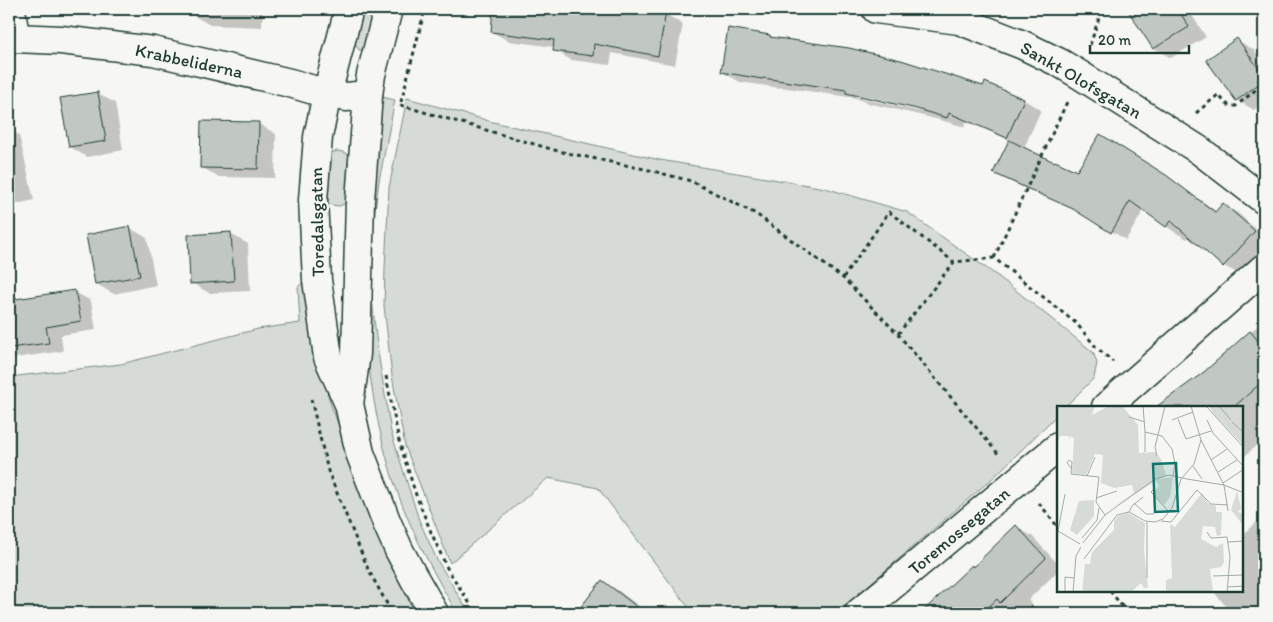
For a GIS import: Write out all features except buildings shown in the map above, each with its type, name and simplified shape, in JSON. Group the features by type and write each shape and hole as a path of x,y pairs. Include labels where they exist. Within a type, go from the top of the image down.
{"street":[{"path":"11,9 12,38"},
{"name":"Toredalsgatan","path":"349,9 318,137 313,200 317,280 328,357 349,404 360,453 387,523 414,578 434,613"},
{"name":"Toredalsgatan","path":"349,404 356,354 360,200 368,95 371,74 388,9"},
{"name":"Sankt Olofsgatan","path":"876,9 959,20 1023,45 1060,63 1199,150 1264,200"},
{"name":"Krabbeliderna","path":"12,38 61,40 154,51 290,83 327,94 346,97 368,95"},
{"path":"1107,406 1264,268"},
{"name":"Toremossegatan","path":"859,613 1057,449"}],"path":[{"path":"398,114 425,9"},
{"path":"994,258 1080,75 1102,9"},
{"path":"1176,135 1197,112 1218,95 1228,105 1236,106 1264,83"},
{"path":"400,105 558,151 691,180 756,214 843,278 898,334 1057,526"},
{"path":"843,278 889,212 954,262 994,258 1076,323 1096,347 1136,382"},
{"path":"898,334 954,262"},
{"path":"384,368 399,441 416,496 447,568 476,613"},
{"path":"1111,592 1122,606 1133,613"}],"shaded area":[{"path":"362,9 378,9 367,48 359,50 355,43"},
{"path":"378,96 395,100 379,181 371,264 377,346 391,432 419,520 437,560 469,613 457,613 409,522 391,474 374,401 367,346 366,299 372,158"},
{"path":"407,98 493,122 660,160 825,188 907,212 999,277 1093,352 1097,363 1094,378 1066,406 1057,406 1057,415 994,477 836,613 693,613 598,488 548,478 450,563 405,446 392,376 384,306 389,188"},
{"path":"337,151 346,153 352,160 347,202 340,206 331,205 326,200 328,159 331,153"},
{"path":"303,282 308,321 313,321 317,352 330,402 370,511 414,613 9,613 9,377 121,364 258,329 300,323 298,287"}]}
